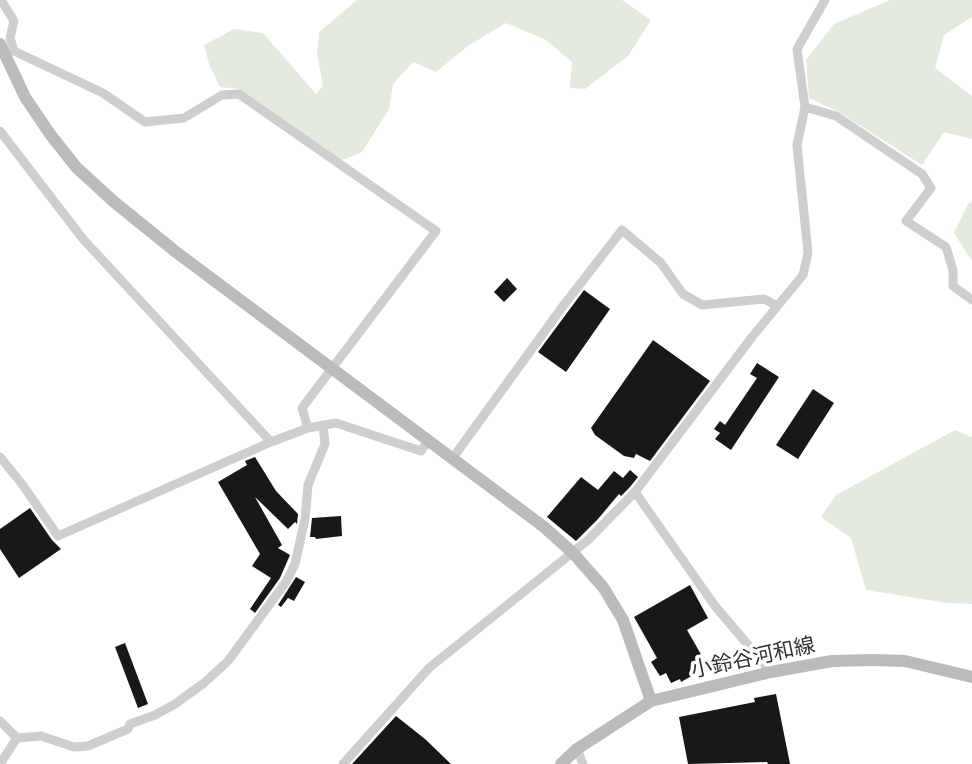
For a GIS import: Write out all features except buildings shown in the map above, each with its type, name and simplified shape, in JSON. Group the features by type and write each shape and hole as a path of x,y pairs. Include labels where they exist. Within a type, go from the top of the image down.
{"street":[{"path":"1,0 14,21 10,38 15,51 103,93 145,122 184,118 222,95 239,94 436,230 302,408 308,428"},
{"path":"344,764 429,668 573,553 635,492 803,275 808,253 797,145 805,107 797,50 825,0"},
{"path":"0,44 25,97 76,167 113,201 176,252 544,527 573,553 603,587 623,620 651,701"},
{"path":"805,107 836,116 922,174 931,188 906,220 946,247 953,270 953,286 972,300"},
{"path":"0,131 82,239 271,442"},
{"path":"452,459 622,230 662,262 683,294 702,305 764,299 777,306"},
{"path":"0,457 58,536 308,428 336,423 421,451 428,441"},
{"path":"0,721 17,738 41,736 79,748 88,746 175,704 228,661 286,582 295,564 306,519 308,485 325,444 323,425"},
{"path":"635,492 715,606 771,672"},
{"name":"小鈴谷河和線","path":"561,764 578,749 651,701 771,672 832,661 874,660 905,661 972,677"},
{"path":"0,764 17,738"},
{"path":"578,749 583,764"}],"shaded area":[{"path":"357,0 622,0 651,20 628,56 585,89 570,88 572,62 546,40 506,23 468,46 436,72 413,62 393,84 389,109 362,152 340,161 240,89 220,87 204,45 234,29 263,33 316,94 323,86 317,53 319,32"},
{"path":"890,0 972,0 972,17 944,35 935,68 972,96 972,139 944,132 922,165 839,112 809,98 806,60 834,24"},
{"path":"972,201 972,261 954,233"},
{"path":"955,430 972,437 972,604 948,603 866,590 851,538 821,517 836,495"}]}
